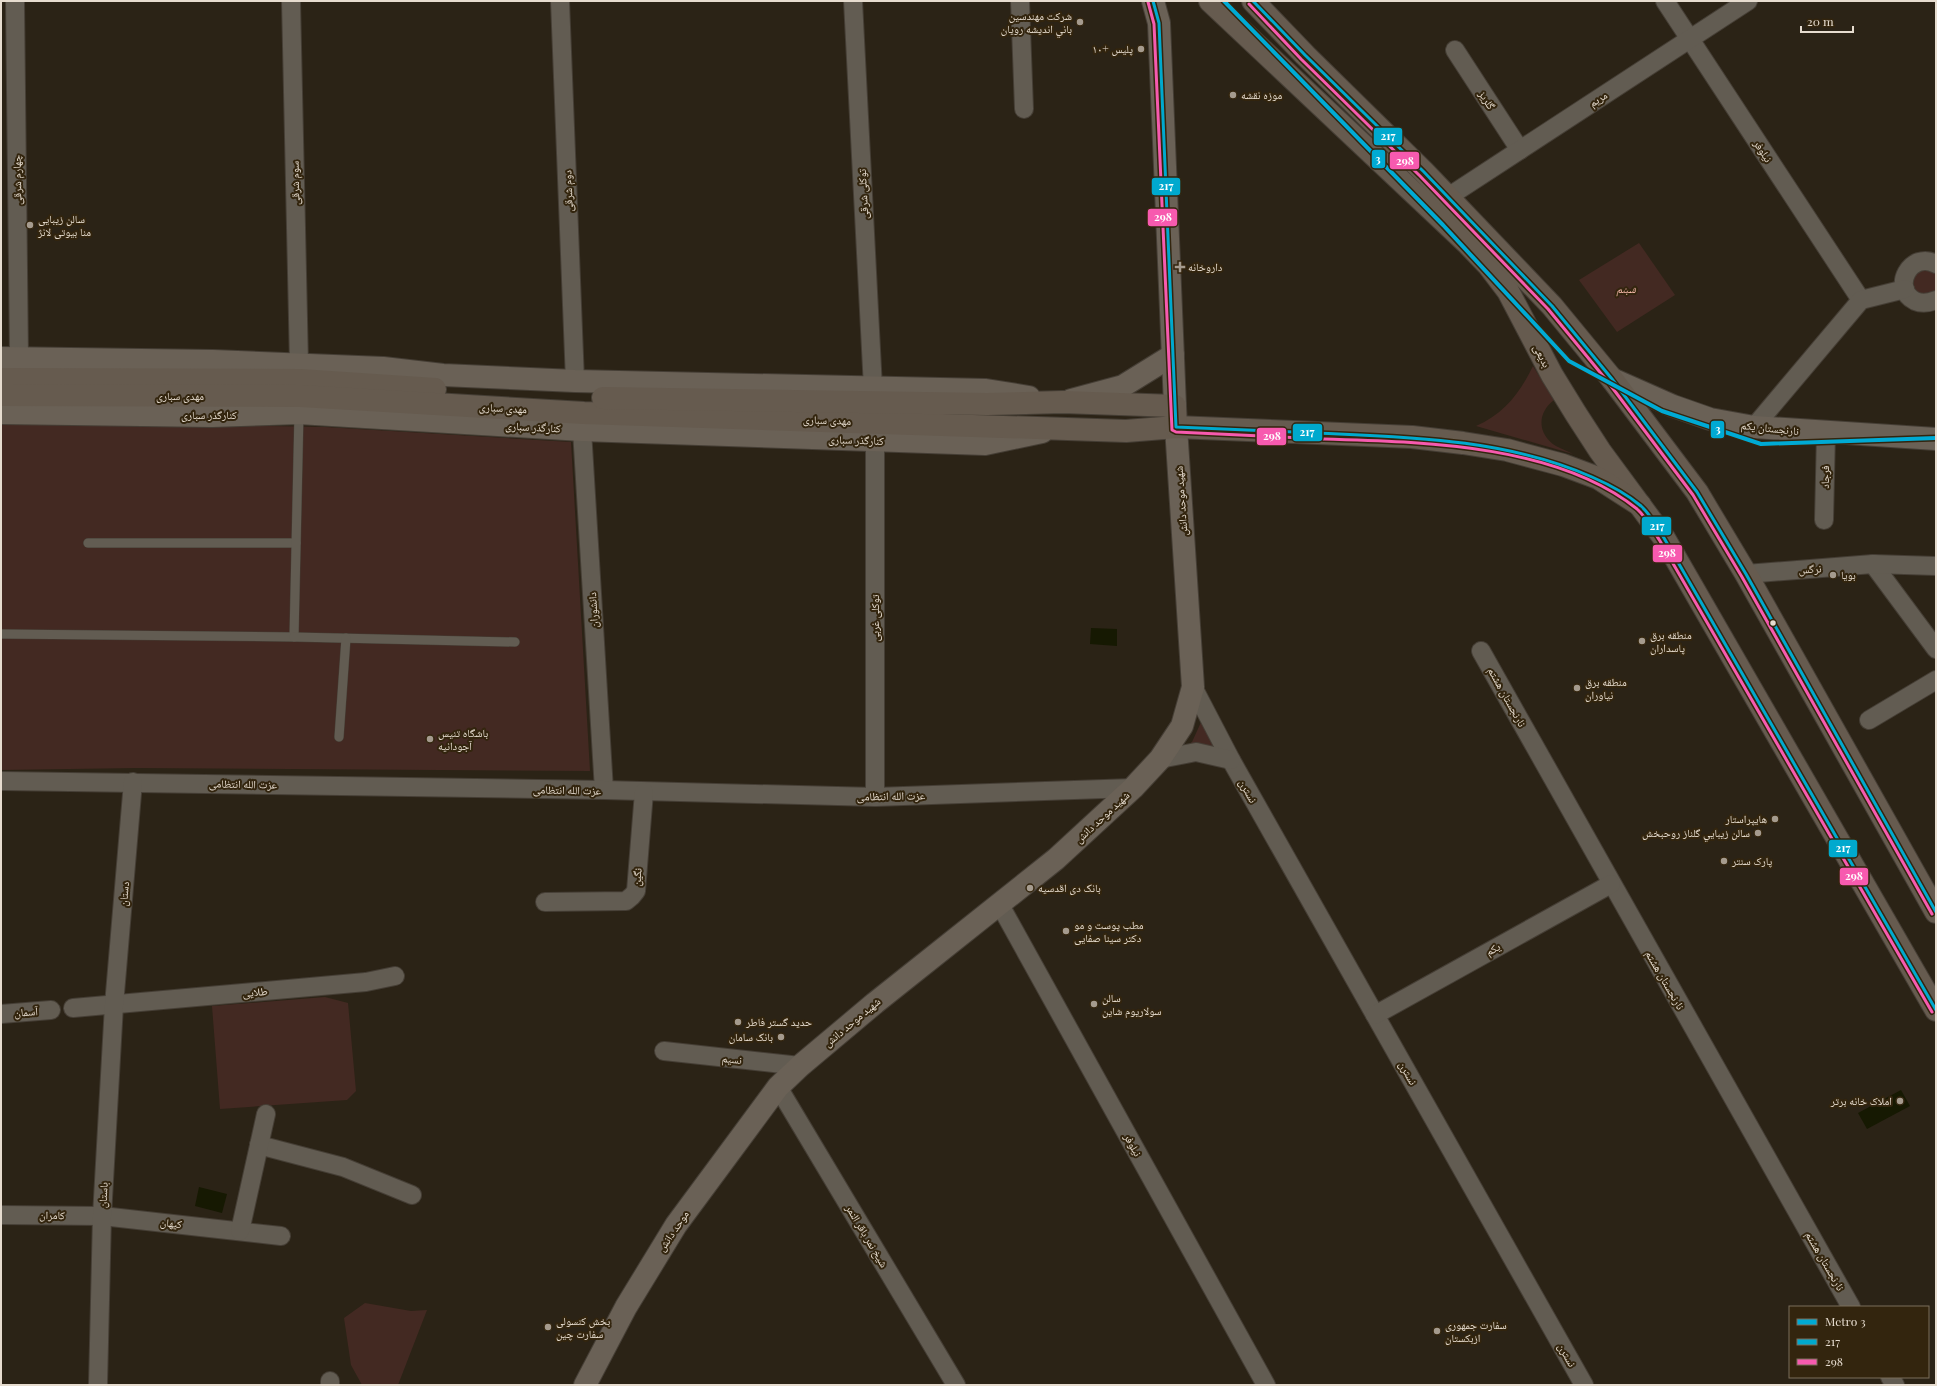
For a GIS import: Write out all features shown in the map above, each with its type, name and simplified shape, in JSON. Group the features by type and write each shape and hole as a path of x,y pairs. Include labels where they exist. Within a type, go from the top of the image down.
{"main road":[{"path":"1153,1 1159,23 1176,417"},
{"name":"بدیعی","path":"1210,1 1490,266 1521,314 1552,375 1576,414 1600,451 1664,538 1935,1007"},
{"path":"1253,1 1305,55 1448,197 1552,306 1612,379 1697,492 1746,574 1936,912"},
{"path":"10,358 299,364 384,368 443,375 575,381 986,390 1063,402 1123,386 1173,354"},
{"name":"مهدی سباری","path":"1,379 300,380 587,398 987,404 1063,402 1176,417 1412,437 1507,450 1563,465 1598,478 1640,505"},
{"name":"نارنجستان یکم","path":"1612,379 1673,406 1710,419 1754,427 1826,433 1936,439"},
{"name":"مهدی سباری","path":"1,395 301,396 584,413 1126,431 1176,417"},
{"name":"کنارگذر سباری","path":"1,413 212,416 299,413 582,430 985,444 1062,428"},
{"name":"شهید موحد دانش","path":"778,1087 800,1066 875,1003 1056,859 1133,788 1160,759 1182,726 1193,687 1176,417"},
{"name":"موحد دانش","path":"585,1385 626,1307 676,1225 778,1087"}],"street":[{"name":"چهارم شرقی","path":"10,358 14,1"},
{"name":"سوم شرقی","path":"291,1 299,364"},
{"name":"دوم شرقی","path":"560,1 575,381"},
{"name":"توکلی شرقی","path":"853,1 873,388"},
{"path":"1020,1 1024,109"},
{"name":"نیلوفر","path":"1665,1 1861,300"},
{"name":"مریم","path":"1448,197 1748,1"},
{"name":"گلریز","path":"1455,50 1520,150"},
{"path":"1935,262 1919,262 1913,264 1905,275 1905,289 1912,299 1918,302 1925,303 1936,300"},
{"path":"1754,427 1861,300 1905,289"},
{"name":"دانشوران","path":"582,430 604,790"},
{"name":"فرجاد","path":"1824,520 1826,433"},
{"name":"توکلی غربی","path":"875,440 875,797"},
{"path":"1873,564 1936,649"},
{"name":"نرگس","path":"1746,574 1873,564 1936,566"},
{"name":"نارنجستان هشتم","path":"1481,651 1611,884 1850,1306"},
{"path":"1869,720 1936,680"},
{"name":"نسترن","path":"1193,687 1231,760 1584,1385"},
{"path":"1160,759 1196,752 1231,760"},
{"name":"عزت الله انتظامی","path":"1,781 604,790 875,797 1133,788"},
{"name":"دستان","path":"114,1006 133,782"},
{"name":"نگین","path":"545,902 626,901 632,896 636,891 644,792"},
{"name":"یکم","path":"1375,1015 1611,884"},
{"name":"نیلوفر","path":"1000,905 1266,1385"},
{"name":"طلایی","path":"114,1006 366,982 395,976"},
{"path":"73,1008 114,1006"},
{"name":"باستان","path":"98,1385 102,1216 114,1006"},
{"name":"آسمان","path":"1,1014 51,1010"},
{"name":"نسیم","path":"664,1051 800,1066"},
{"name":"شیخ نمر باقر النمر","path":"778,1087 956,1385"},
{"path":"240,1231 266,1114"},
{"path":"259,1145 343,1167 412,1195"},
{"name":"کامران","path":"1,1214 102,1216"},
{"name":"کیهان","path":"102,1216 281,1236"}],"lane":[{"path":"294,637 299,413"},
{"path":"88,543 296,543"},
{"path":"1,634 294,637 515,642"},
{"path":"339,737 346,638"}],"green space":[{"name":"شبنم","path":"1639,243 1675,295 1617,332 1579,280"},
{"path":"1936,268 1936,295 1916,297 1908,277 1911,271"},
{"path":"1533,366 1554,400 1548,405 1542,417 1545,436 1556,446 1573,454 1476,426 1495,415 1510,402 1523,385"},
{"path":"1,421 170,421 268,426 325,427 571,442 590,771 137,768 1,770"},
{"path":"1202,720 1220,753 1187,745 1192,742"},
{"path":"325,997 348,1003 356,1091 347,1100 220,1109 212,1006"},
{"path":"365,1303 411,1311 427,1310 398,1385 362,1385 351,1365 344,1318"}],"shaded area":[{"path":"1091,628 1117,629 1117,646 1090,644"},
{"path":"1901,1090 1910,1106 1867,1129 1858,1113"},
{"path":"199,1187 227,1194 222,1213 195,1206"}],"metro line":[{"name":"3","path":"1224,1 1443,225 1569,361 1662,411 1761,444 1936,438"}],"transit line":[{"name":"217","path":"1153,1 1159,23 1176,427 1388,436 1457,442 1492,447 1559,464 1592,477 1624,493 1636,502 1654,521 1936,1010"},
{"name":"217","path":"1253,1 1305,55 1424,172 1552,306 1612,379 1697,492 1746,574 1936,912"},
{"name":"298","path":"1148,2 1154,24 1172,430 1176,432 1403,442 1445,445 1487,451 1529,459 1568,471 1605,487 1637,509 1660,541 1932,1012"},
{"name":"298","path":"1249,4 1301,59 1420,176 1548,309 1608,382 1693,495 1742,577 1932,914"}],"place":[{"name":"شركت مهندسين باني انديشه رويان","path":"1080,22"},
{"name":"پلیس +۱۰","path":"1141,49"},
{"name":"موزه نقشه","path":"1233,95"},
{"name":"سالن زیبایی منا بیوتی لانژ","path":"30,225"},
{"name":"داروخانه","path":"1180,267"},
{"name":"بویا","path":"1833,575"},
{"name":"منطقه برق پاسداران","path":"1642,641"},
{"name":"منطقه برق نیاوران","path":"1577,688"},
{"name":"باشگاه تنیس آجودانیه","path":"430,739"},
{"name":"هایپراستار","path":"1775,819"},
{"name":"سالن زيبايي گلناز روحبخش","path":"1758,833"},
{"name":"پارک سنتر","path":"1724,861"},
{"name":"بانک دی اقدسیه","path":"1030,888"},
{"name":"مطب پوست و مو دکتر سینا صفایی","path":"1066,931"},
{"name":"سالن سولاریوم شاین","path":"1094,1004"},
{"name":"حدید گستر فاطر","path":"738,1022"},
{"name":"بانک سامان","path":"781,1037"},
{"name":"املاک خانه برتر","path":"1900,1101"},
{"name":"بخش کنسولی سفارت چین","path":"548,1327"},
{"name":"سفارت جمهوری ازبکستان","path":"1437,1331"}]}
